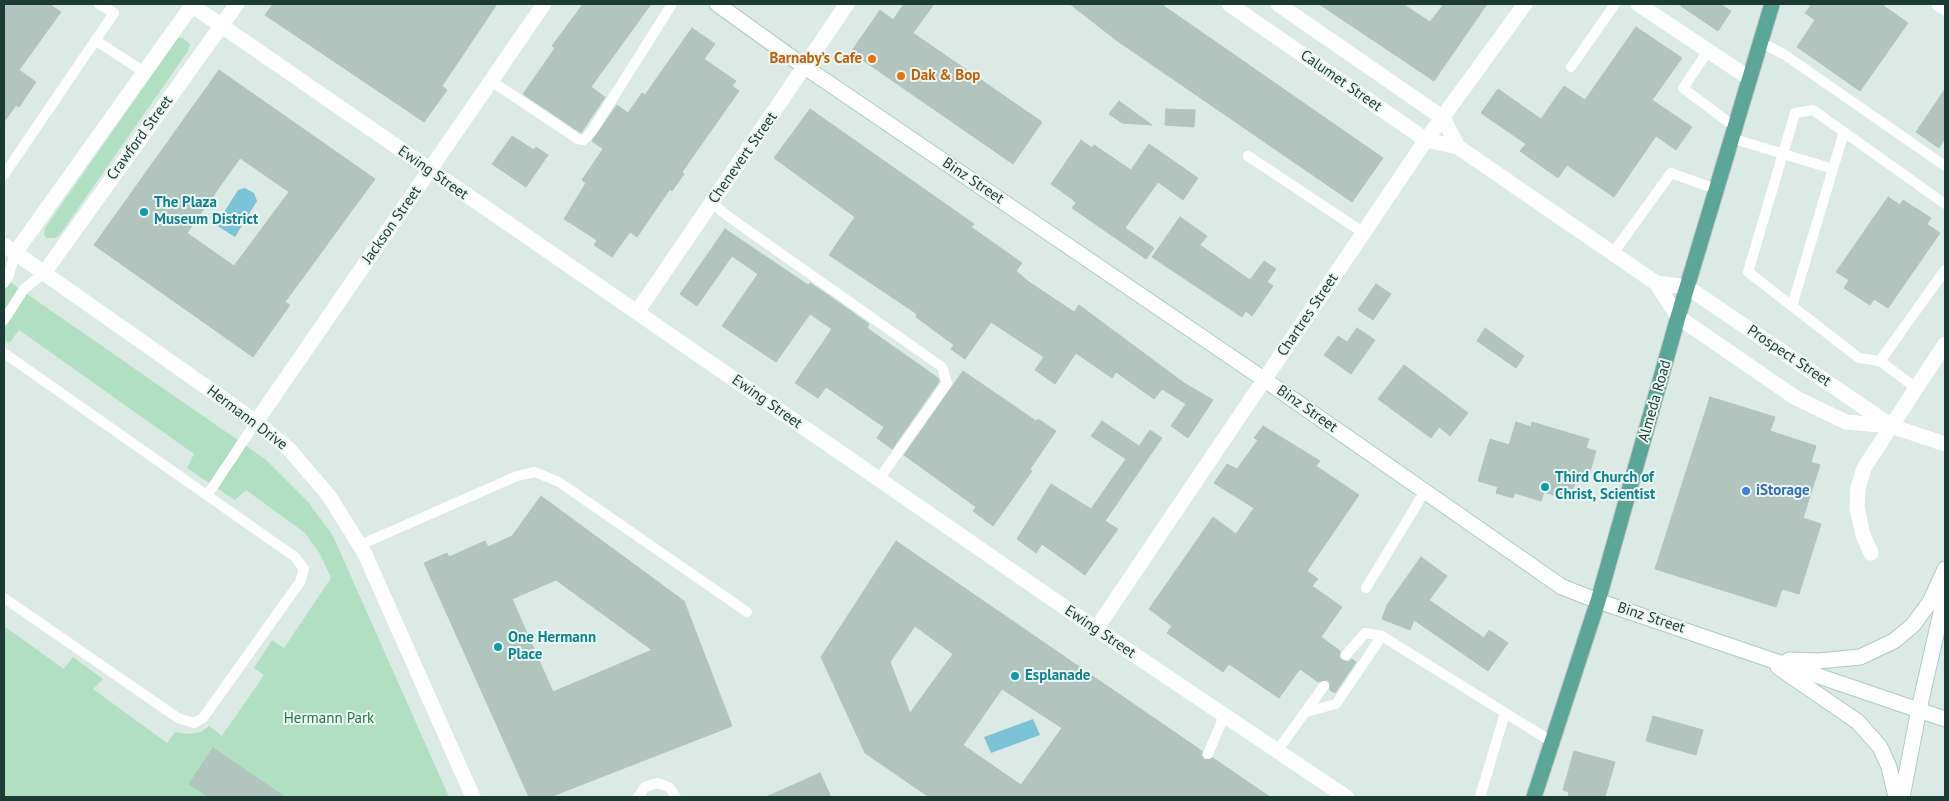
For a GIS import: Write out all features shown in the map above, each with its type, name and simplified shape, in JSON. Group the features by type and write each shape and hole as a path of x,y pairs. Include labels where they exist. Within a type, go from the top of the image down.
{"main road":[{"name":"Almeda Road","path":"1534,797 1598,602 1678,317 1772,4"}],"street":[{"name":"Ewing Street","path":"192,4 430,171 1096,629 1346,797"},
{"path":"10,249 144,72 192,4"},
{"name":"Crawford Street","path":"44,273 237,4"},
{"name":"Jackson Street","path":"256,422 544,4"},
{"name":"Binz Street","path":"717,4 805,67 1265,380 1562,587 1598,602 1766,657 1945,719"},
{"name":"Chenevert Street","path":"637,312 847,4"},
{"name":"Calumet Street","path":"1229,4 1426,140 1458,147 1613,253 1656,283 1678,317"},
{"name":"Calumet Street","path":"1278,4 1443,118 1458,147"},
{"name":"Chartres Street","path":"1096,629 1426,140 1525,4"},
{"path":"1638,4 1749,78"},
{"path":"1938,4 1945,8"},
{"name":"Hermann Drive","path":"10,249 256,422 289,448 329,496 360,545 473,797"},
{"name":"Calumet Street","path":"1656,283 1687,287"},
{"name":"Prospect Street","path":"1687,287 1891,426"},
{"name":"Prospect Street","path":"1678,317 1796,398 1846,422 1891,426 1945,444"},
{"path":"1871,553 1863,534 1857,508 1858,488 1864,468 1945,344"},
{"path":"1766,657 1819,661 1860,657 1894,641 1913,625 1930,602 1945,569"},
{"path":"1902,797 1919,709 1945,595"},
{"path":"1766,657 1858,722 1880,747 1889,767 1896,797"}],"lane":[{"path":"4,175 114,13 99,4"},
{"path":"492,81 578,139 584,140 592,131 672,4"},
{"path":"1571,67 1615,4"},
{"path":"95,40 144,72"},
{"path":"1760,42 1785,55 1945,166"},
{"path":"1708,51 1683,88 1733,132 1782,154 1833,169"},
{"path":"1916,388 1880,361 1859,358 1748,272 1795,113 1813,110 1945,204"},
{"path":"1792,306 1844,132"},
{"path":"1248,156 1364,233"},
{"path":"1613,253 1671,173 1716,189"},
{"path":"712,202 729,217 942,367 947,383 879,479"},
{"path":"4,282 9,274 10,249"},
{"path":"1880,361 1945,270"},
{"path":"4,320 24,288 44,273"},
{"path":"4,353 295,556 304,569 300,582 204,718 194,723 178,718 4,598"},
{"path":"208,494 256,422"},
{"path":"360,545 517,476 534,472 559,482 748,612"},
{"path":"1366,588 1425,491"},
{"path":"1346,655 1365,633 1382,636 1552,742"},
{"path":"1306,712 1336,704 1382,636"},
{"path":"1278,751 1324,686"},
{"path":"1480,797 1506,713"},
{"path":"1208,754 1224,716"},
{"path":"638,797 645,786 657,783 669,787 676,797"}],"green space":[{"path":"178,38 183,38 190,44 188,51 61,233 56,238 47,238 44,235 45,228"},
{"name":"Hermann Park","path":"4,278 265,459 309,503 333,536 449,797 4,797 4,626 64,669 73,657 103,679 93,689 167,743 175,732 189,734 201,732 209,726 222,736 264,675 254,668 272,640 284,648 331,578 320,554 305,533 246,490 235,500 187,468 194,454 19,330 10,342 4,341"}],"water":[{"path":"245,188 254,193 257,201 235,237 216,225 238,190"},
{"path":"1033,719 1040,735 991,753 984,737"}],"building":[{"path":"4,4 49,4 61,12 19,70 36,82 19,107 16,105 4,122"},
{"path":"273,4 497,4 442,86 447,90 424,122 265,15"},
{"path":"583,4 651,4 591,87 605,97 581,133 523,94 555,48 552,46"},
{"path":"904,4 934,4 913,33 1042,122 1013,164 851,52 880,10 893,20"},
{"path":"1070,4 1161,4 1383,158 1352,202 1116,40"},
{"path":"1319,4 1403,4 1430,22 1444,4 1487,4 1434,81"},
{"path":"1678,4 1720,4 1731,11 1718,31"},
{"path":"1812,4 1881,4 1908,23 1860,91 1797,47 1815,20 1805,13"},
{"path":"1636,27 1682,58 1652,100 1692,127 1676,150 1656,136 1614,197 1567,165 1558,178 1520,151 1526,144 1481,113 1498,89 1541,119 1564,86 1585,100"},
{"path":"692,28 715,44 704,59 736,81 732,86 739,91 682,172 684,174 672,191 670,189 637,237 630,232 612,257 594,245 597,240 564,219 586,183 582,180 603,149 592,141 617,105 628,113 642,93 645,95"},
{"name":"The Plaza Museum District","path":"219,70 375,179 285,302 290,305 253,357 94,245","holes":["240,158 289,192 234,266 187,233"]},
{"path":"1945,89 1945,138 1939,148 1916,132"},
{"path":"1119,101 1152,125 1122,123 1109,114"},
{"path":"810,109 974,224 971,227 1022,263 1016,271 1029,282 1074,312 1079,305 1184,383 1213,400 1188,438 1171,426 1186,404 1162,389 1154,399 1116,372 1112,378 1076,353 1055,384 1035,370 1044,357 991,322 965,359 951,349 954,345 916,317 917,314 829,255 855,217 774,158"},
{"path":"1166,109 1195,110 1194,127 1165,125"},
{"path":"512,136 534,150 536,147 548,155 526,187 492,164"},
{"path":"1081,140 1092,148 1094,145 1131,170 1149,144 1198,178 1183,200 1158,182 1125,228 1154,248 1146,259 1072,208 1076,203 1051,184"},
{"path":"1888,197 1900,205 1903,200 1931,218 1927,224 1940,233 1888,308 1874,299 1870,305 1844,288 1849,280 1836,272"},
{"path":"1180,217 1207,236 1200,245 1250,280 1264,261 1276,269 1267,282 1273,286 1252,316 1246,311 1242,317 1152,257"},
{"path":"725,229 808,285 810,283 831,297 869,324 867,328 938,378 939,382 892,449 877,438 884,427 826,387 818,398 795,383 832,329 810,314 776,362 722,326 758,274 732,256 697,306 680,294"},
{"path":"1376,284 1391,294 1373,320 1358,310"},
{"path":"1357,328 1375,340 1351,374 1324,355 1338,336 1347,342"},
{"path":"1485,328 1524,356 1516,368 1477,341"},
{"path":"1404,365 1468,413 1450,436 1439,427 1431,438 1378,399"},
{"path":"963,371 1036,421 1038,419 1056,431 1030,469 1032,471 993,526 973,511 976,507 904,455"},
{"name":"iStorage","path":"1710,397 1775,417 1770,431 1816,446 1811,462 1820,465 1803,518 1821,524 1799,594 1782,589 1776,607 1655,569"},
{"path":"1102,421 1139,446 1150,430 1162,438 1105,521 1118,529 1085,575 1042,544 1036,553 1017,539 1051,484 1091,509 1126,459 1091,436"},
{"path":"1516,422 1531,427 1532,422 1589,439 1586,448 1596,451 1589,475 1579,476 1572,490 1565,494 1557,496 1544,492 1541,501 1515,493 1513,498 1496,493 1498,487 1478,481 1490,439 1509,445"},
{"path":"1263,426 1320,461 1316,466 1359,495 1307,571 1318,579 1312,586 1342,607 1321,637 1340,651 1339,657 1342,660 1348,662 1352,659 1356,662 1335,693 1330,690 1328,680 1318,682 1300,669 1279,698 1229,664 1223,672 1167,633 1172,626 1149,609 1213,517 1236,534 1254,508 1214,483 1227,464 1237,469 1258,440 1254,438"},
{"name":"One Hermann Place","path":"541,496 684,601 732,726 550,797 529,797 424,563 447,553 449,557 485,541 488,547 512,536","holes":["556,580 652,650 553,692 512,599"]},
{"name":"Esplanade","path":"896,541 1202,751 1201,755 1205,760 1213,758 1270,797 929,797 865,753 821,657","holes":["915,626 953,654 910,713 890,662","1002,689 1062,728 1021,785 963,745"]},
{"path":"1421,557 1447,576 1429,600 1484,638 1489,630 1508,643 1488,671 1414,620 1410,630 1382,619 1387,605"},
{"path":"1653,716 1703,730 1696,755 1646,741"},
{"path":"213,748 285,797 209,797 189,784"},
{"path":"1574,751 1615,762 1605,797 1568,797 1569,792 1563,790"},
{"path":"820,773 831,797 766,797"}],"place":[{"name":"Barnaby’s Cafe","path":"872,59"},
{"name":"Dak & Bop","path":"901,76"},
{"name":"The Plaza Museum District","path":"144,212"},
{"name":"Third Church of Christ, Scientist","path":"1545,487"},
{"name":"iStorage","path":"1746,491"},
{"name":"One Hermann Place","path":"498,647"},
{"name":"Esplanade","path":"1015,676"}]}
